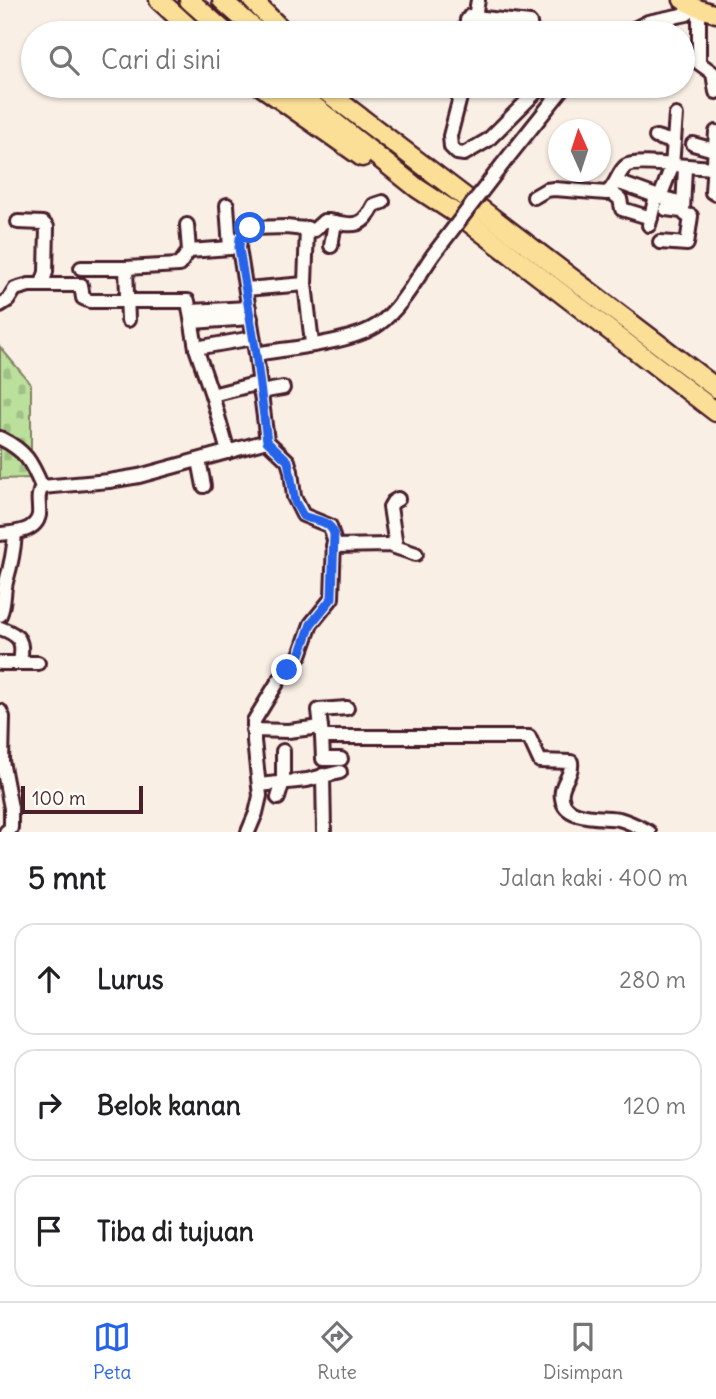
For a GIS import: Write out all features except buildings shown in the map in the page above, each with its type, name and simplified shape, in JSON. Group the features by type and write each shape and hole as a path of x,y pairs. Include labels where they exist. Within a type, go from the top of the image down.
{"highway":[{"path":"159,0 182,21"},
{"path":"189,0 212,21"},
{"path":"252,0 273,21"},
{"path":"224,2 245,21"},
{"path":"278,98 350,150 466,220 716,412"},
{"path":"304,98 417,188"},
{"path":"336,98 716,388"},
{"path":"351,98 408,153"}],"main road":[{"path":"692,5 716,14"}],"street":[{"path":"475,17 478,0"},
{"path":"653,21 687,14 692,5"},
{"path":"692,5 702,58 699,63 713,73 712,94"},
{"path":"467,21 471,16 512,21"},
{"path":"460,98 450,136 451,147 457,153 464,154 488,140 530,98"},
{"path":"256,354 355,335 378,325 394,309 555,98"},
{"path":"660,242 687,244 691,216 686,215 683,207 673,142 676,115"},
{"path":"716,132 712,192 716,194"},
{"path":"656,137 673,142"},
{"path":"693,144 714,150"},
{"path":"534,197 554,189 602,194 614,187 624,167 632,164 714,168"},
{"path":"678,167 660,197 683,207"},
{"path":"614,187 656,196 650,222 622,208 614,187"},
{"path":"189,251 230,248 249,224 318,228 324,221 358,224 364,222 374,205 383,202"},
{"path":"228,205 230,248"},
{"path":"666,209 683,207"},
{"path":"18,222 43,223 47,227 46,272 42,284"},
{"path":"331,246 335,222"},
{"path":"187,225 189,251 177,266 126,268 81,262 80,294 88,301 185,300 189,303 196,348 228,452"},
{"path":"307,228 305,284 312,343"},
{"path":"240,238 239,248 267,441 288,461 294,497 303,516 330,526 334,534 332,598 311,624 300,655 259,709 254,721 259,804 248,832"},
{"path":"126,268 128,320"},
{"path":"246,289 305,284"},
{"path":"0,305 20,286 81,285"},
{"path":"192,317 250,313"},
{"path":"196,348 253,338"},
{"path":"212,396 259,387 283,388"},
{"path":"0,438 25,454 41,486 38,494 38,520 15,533 0,534"},
{"path":"41,486 109,481 267,441"},
{"path":"199,460 204,486"},
{"path":"396,546 390,507 398,499"},
{"path":"0,615 13,564 15,533"},
{"path":"333,546 396,546 416,554"},
{"path":"0,628 18,635 22,640 20,662"},
{"path":"0,663 38,663"},
{"path":"341,759 323,759 319,710 347,708"},
{"path":"0,710 3,717 1,761 12,818 11,828 6,832"},
{"path":"253,730 524,736 532,740 540,761 571,762 571,772 561,795 562,801 570,810 584,816 622,820 649,832"},
{"path":"278,798 283,781 283,751"},
{"path":"258,785 307,780 340,772"},
{"path":"323,775 324,832"}],"green space":[{"path":"0,347 31,384 31,478 0,479"}],"route":[{"path":"250,228 246,229 240,238 239,248 267,441 288,461 295,502 303,516 324,522 334,534 332,598 311,624 300,655 287,670"}]}
